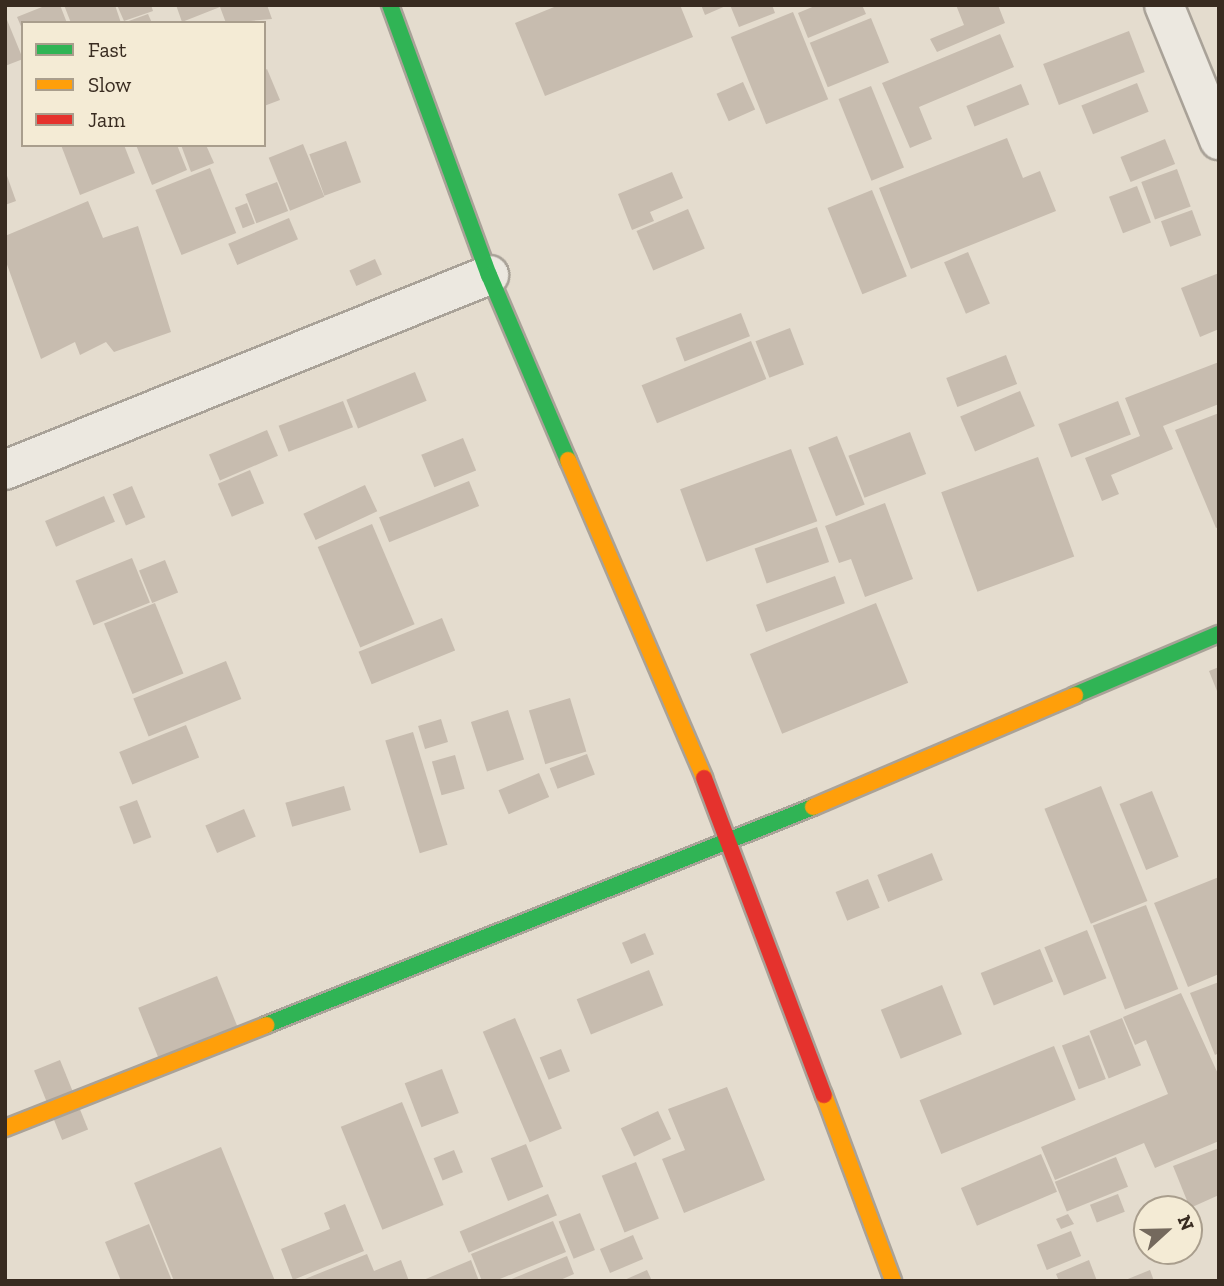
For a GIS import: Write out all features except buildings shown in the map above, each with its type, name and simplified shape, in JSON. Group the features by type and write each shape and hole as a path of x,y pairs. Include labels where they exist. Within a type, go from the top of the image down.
{"street":[{"path":"390,5 489,275 731,842 893,1281"},
{"path":"1164,5 1219,140"},
{"path":"5,470 489,275"},
{"path":"5,1128 731,842 1219,634"}],"traffic: fast":[{"path":"390,5 489,275 568,460"},
{"path":"1075,695 1219,634"},
{"path":"266,1025 813,807"}],"traffic: slow":[{"path":"568,460 704,778"},
{"path":"813,807 1075,695"},
{"path":"5,1128 266,1025"},
{"path":"824,1095 893,1281"}],"traffic: jam":[{"path":"704,778 824,1095"}]}
